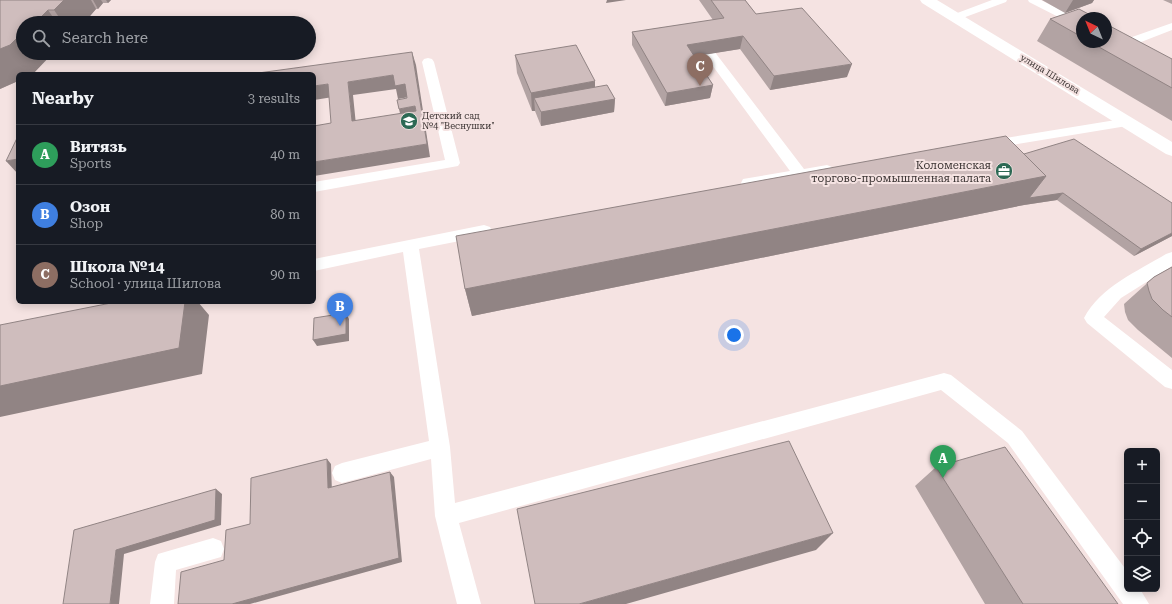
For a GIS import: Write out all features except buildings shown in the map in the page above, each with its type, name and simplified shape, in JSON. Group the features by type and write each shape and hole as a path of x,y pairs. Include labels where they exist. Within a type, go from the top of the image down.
{"street":[{"name":"улица Шилова","path":"927,0 1172,150"}],"lane":[{"path":"956,17 1002,0"},
{"path":"1033,0 1076,23"},
{"path":"1119,46 1172,26"},
{"path":"1112,42 1132,53"},
{"path":"710,54 800,174"},
{"path":"316,187 453,163 428,62"},
{"path":"973,147 1128,122"},
{"path":"732,186 840,168"},
{"path":"316,265 494,229"},
{"path":"410,245 440,447 446,516 469,604"},
{"path":"1172,258 1115,293 1093,318 1172,381"},
{"path":"446,516 944,381 1015,437 1137,604"},
{"path":"342,473 440,447"},
{"path":"162,604 166,562 213,549"}],"place":[{"name":"Школа №14","path":"700,86"},
{"name":"Детский сад №4 \"Веснушки\"","path":"409,121"},
{"name":"Коломенская торгово-промышленная палата","path":"1004,171"},
{"name":"Озон","path":"340,326"},
{"name":"Витязь","path":"943,478"}]}
